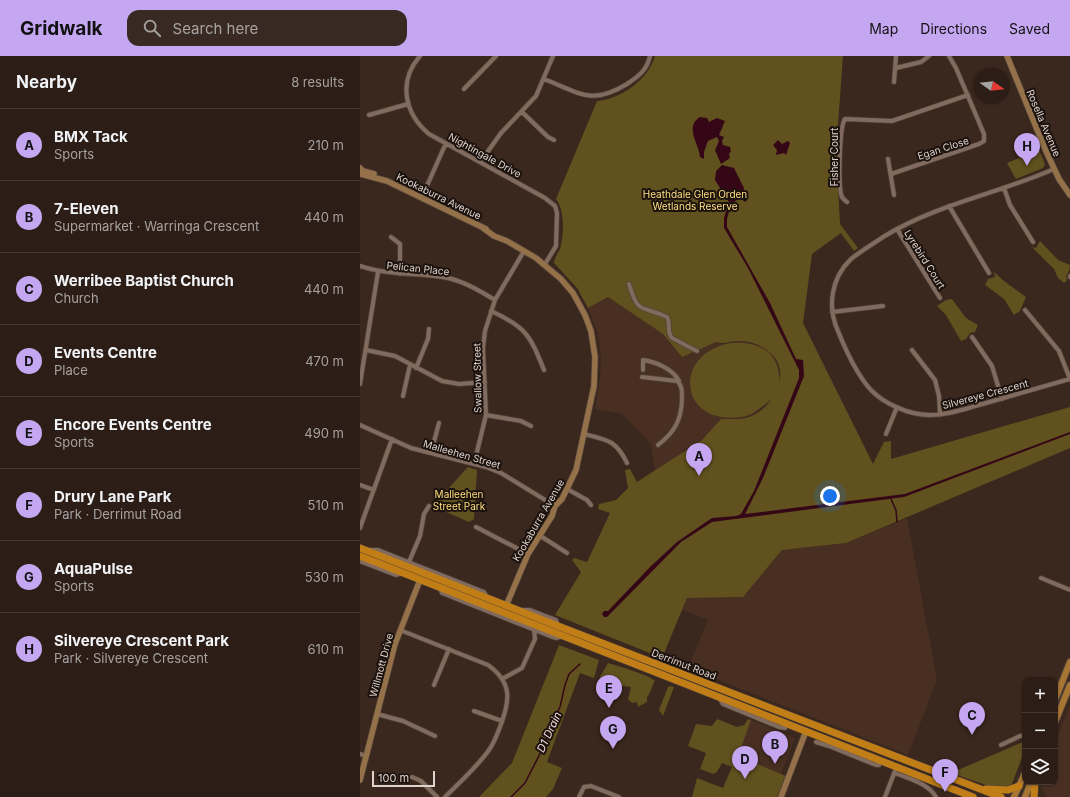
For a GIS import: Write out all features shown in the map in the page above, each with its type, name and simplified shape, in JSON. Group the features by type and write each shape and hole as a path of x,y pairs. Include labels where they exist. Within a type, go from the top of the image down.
{"highway":[{"name":"Derrimut Road","path":"361,549 488,598 505,609 517,610 1001,797"},
{"name":"Derrimut Road","path":"361,549 403,573 420,580 505,609 564,636 808,732 829,743 881,761 896,770 973,797"},
{"path":"400,563 403,573"},
{"path":"420,580 423,572"},
{"path":"665,676 668,668"},
{"path":"777,711 786,718 787,724"},
{"path":"808,732 810,724"},
{"path":"874,748 881,756 881,761"},
{"path":"896,770 900,759"},
{"path":"1034,797 1035,785"},
{"path":"980,789 1008,790 1019,786"}],"main road":[{"path":"1058,692 1070,662"},
{"path":"1058,715 1070,685"},
{"path":"1014,797 1022,780"},
{"path":"1025,797 1030,785"}],"street":[{"name":"Nightingale Drive","path":"420,56 412,68 408,81 408,104 415,120 421,127 446,143 548,200 555,206 557,213 556,244 553,253 545,264"},
{"path":"464,90 496,56"},
{"path":"483,163 501,133 536,96 553,56"},
{"path":"544,79 587,95 606,95 639,76 647,65 650,56"},
{"path":"894,82 896,56"},
{"path":"896,68 921,62 929,56"},
{"name":"Rosella Avenue","path":"1007,56 1054,169 1070,195"},
{"name":"Egan Close","path":"891,174 983,142 984,134 952,57"},
{"name":"Fisher Court","path":"847,202 842,195 840,154 841,125 844,119 892,121 968,95"},
{"path":"369,115 408,104"},
{"path":"522,112 548,137 554,140"},
{"path":"422,197 446,143"},
{"path":"888,159 894,195"},
{"name":"Silvereye Crescent","path":"1054,169 1004,188 949,206 897,229 872,244 846,265 836,280 833,291 832,312 841,339 861,377 871,390 898,407 918,414 951,413 1070,379"},
{"name":"Kookaburra Avenue","path":"361,173 373,173 498,234 545,264 561,279 572,293 585,315 591,331 596,372 576,470 562,499 555,506 552,516 528,554 505,609"},
{"path":"1004,188 1010,205 1033,242"},
{"path":"949,206 989,273"},
{"name":"Lyrebird Court","path":"897,229 940,298"},
{"path":"391,237 400,244 400,274"},
{"name":"Swallow Street","path":"474,464 486,415 483,348 485,331 495,300 524,251"},
{"name":"Pelican Place","path":"360,266 378,272 450,278 472,287 495,300"},
{"path":"360,384 378,272"},
{"path":"629,284 635,303 642,308 666,317 668,319 669,334 672,338 697,351"},
{"path":"832,312 883,306"},
{"path":"1025,310 1059,351 1070,379"},
{"path":"491,311 516,323 523,329 534,345 544,370"},
{"path":"416,368 428,339 429,329"},
{"path":"972,337 992,366 1002,399"},
{"path":"366,350 396,356 435,379 448,383 485,382"},
{"path":"912,350 935,380 938,391 940,414"},
{"path":"643,370 643,360 653,362 669,371 679,382 682,392 680,420 675,428 658,445"},
{"path":"403,396 410,365"},
{"path":"642,377 679,382"},
{"path":"886,434 898,407"},
{"path":"486,415 521,421 531,426"},
{"path":"431,453 439,423"},
{"name":"Malleehen Street","path":"360,425 411,448 474,464 501,473 555,506"},
{"path":"584,434 608,440 616,445 627,462"},
{"path":"360,528 392,440"},
{"path":"360,485 374,490"},
{"path":"567,489 587,500 591,506"},
{"path":"409,562 420,536 424,514 429,506"},
{"path":"476,527 528,554"},
{"path":"539,535 567,553"},
{"path":"361,549 378,550 484,592 488,598"},
{"path":"360,561 396,575 403,573"},
{"path":"1041,578 1070,590"},
{"name":"Willmott Drive","path":"360,780 363,755 377,714 400,630 420,580"},
{"path":"440,588 442,593 534,630 553,637 564,636"},
{"path":"400,630 488,665 502,679 508,694 508,703 490,748 445,797"},
{"path":"502,679 522,668 535,639 534,630"},
{"path":"434,685 449,649"},
{"path":"474,710 502,721"},
{"path":"377,714 403,721 435,736"},
{"path":"781,797 808,732"},
{"path":"1001,745 1022,736"},
{"path":"816,742 829,743"},
{"path":"885,797 896,770 930,789 936,797"},
{"path":"412,777 421,781 437,797"},
{"path":"579,797 584,787 591,786 619,797"}],"shaded area":[{"path":"700,117 707,118 709,122 717,118 725,121 719,135 724,137 722,141 723,145 730,147 731,151 729,154 730,158 721,164 715,150 719,141 717,137 708,141 704,152 704,159 700,157 694,136 693,126 695,121"},
{"path":"778,140 782,144 788,141 790,143 786,155 784,153 776,155 777,150 773,145"},
{"path":"722,165 734,168 744,188 743,197 747,200 745,202 740,198 731,204 727,219 727,227 770,303 796,359 803,360 804,376 763,478 745,514 905,494 1070,432 1070,434 904,497 712,522 681,542 607,617 604,617 602,614 604,611 608,611 651,566 677,542 712,518 736,516 741,514 754,491 799,378 799,370 748,268 724,228 724,218 729,202 715,180 716,171"},
{"path":"608,297 663,334 682,357 716,342 722,344 741,341 756,344 767,349 774,356 778,366 780,380 778,391 773,399 752,416 737,419 722,419 702,440 655,471 651,444 622,414 595,409 600,379 601,354 597,331 588,308"},
{"path":"907,518 937,680 908,755 688,668 708,620 682,610 687,598 743,597 782,550 846,543"},
{"path":"1070,705 1070,797 1046,797 1040,785 1058,785 1058,735"},
{"path":"751,720 795,738 781,774 737,756"}],"green space":[{"name":"Heathdale Glen Orden Wetlands Reserve","path":"655,56 843,56 836,152 840,224 858,248 854,251 841,233 812,254 803,323 873,464 884,442 891,441 891,459 1070,407 1070,448 846,543 782,550 743,597 687,598 662,658 555,615 581,572 572,560 574,558 587,562 610,513 598,509 599,504 616,500 628,488 625,470 630,469 637,482 702,440 721,419 741,419 752,416 761,411 774,395 780,377 779,367 775,359 768,351 755,344 747,342 716,342 682,357 663,334 608,297 588,308 577,288 554,263 560,249 563,230 561,210 556,199 597,101 615,96 632,87 646,73"},
{"path":"1039,150 1045,164 1043,168 1016,179 1007,163"},
{"path":"1040,241 1058,260 1070,265 1066,276 1067,280 1064,283 1058,278 1054,269 1032,247 1036,248"},
{"path":"994,272 1026,297 1020,311 1014,315 1004,299 985,285 988,279 995,277"},
{"path":"952,299 966,318 978,325 975,332 970,333 966,339 961,341 946,315 937,306 946,300"},
{"path":"731,343 751,344 768,352 777,365 780,381 773,398 753,413 741,417 720,417 705,411 695,400 690,387 692,373 699,360 712,349"},
{"name":"Malleehen Street Park","path":"468,467 477,470 474,519 469,522 437,508 436,502"},
{"path":"559,645 599,660 594,678 580,673 547,762 562,768 553,789 546,797 479,797 512,763"},
{"path":"608,663 640,673 655,681 647,697 647,702 638,707 637,702 632,703 628,699 631,687 616,685 615,680 605,683 601,682 600,677"},
{"path":"668,687 674,687 663,716 659,710"},
{"path":"717,719 737,727 744,725 748,719 751,720 738,756 786,776 777,797 692,797 697,778 723,788 732,767 722,763 717,772 713,774 700,769 706,753 688,746 696,724 712,726"},
{"path":"1022,742 1022,757 1012,784 1009,787 989,786 951,773"}],"waterway":[{"path":"891,499 896,510 897,522"},
{"name":"D1 Drain","path":"511,797 525,783 545,744 549,727 560,707 569,674 580,664"}],"place":[{"name":"Silvereye Crescent Park","path":"1027,166"},
{"name":"BMX Tack","path":"699,476"},
{"name":"Encore Events Centre","path":"609,708"},
{"name":"Werribee Baptist Church","path":"972,735"},
{"name":"AquaPulse","path":"613,749"},
{"name":"7-Eleven","path":"775,764"},
{"name":"Events Centre","path":"745,779"},
{"name":"Drury Lane Park","path":"945,792"}]}
